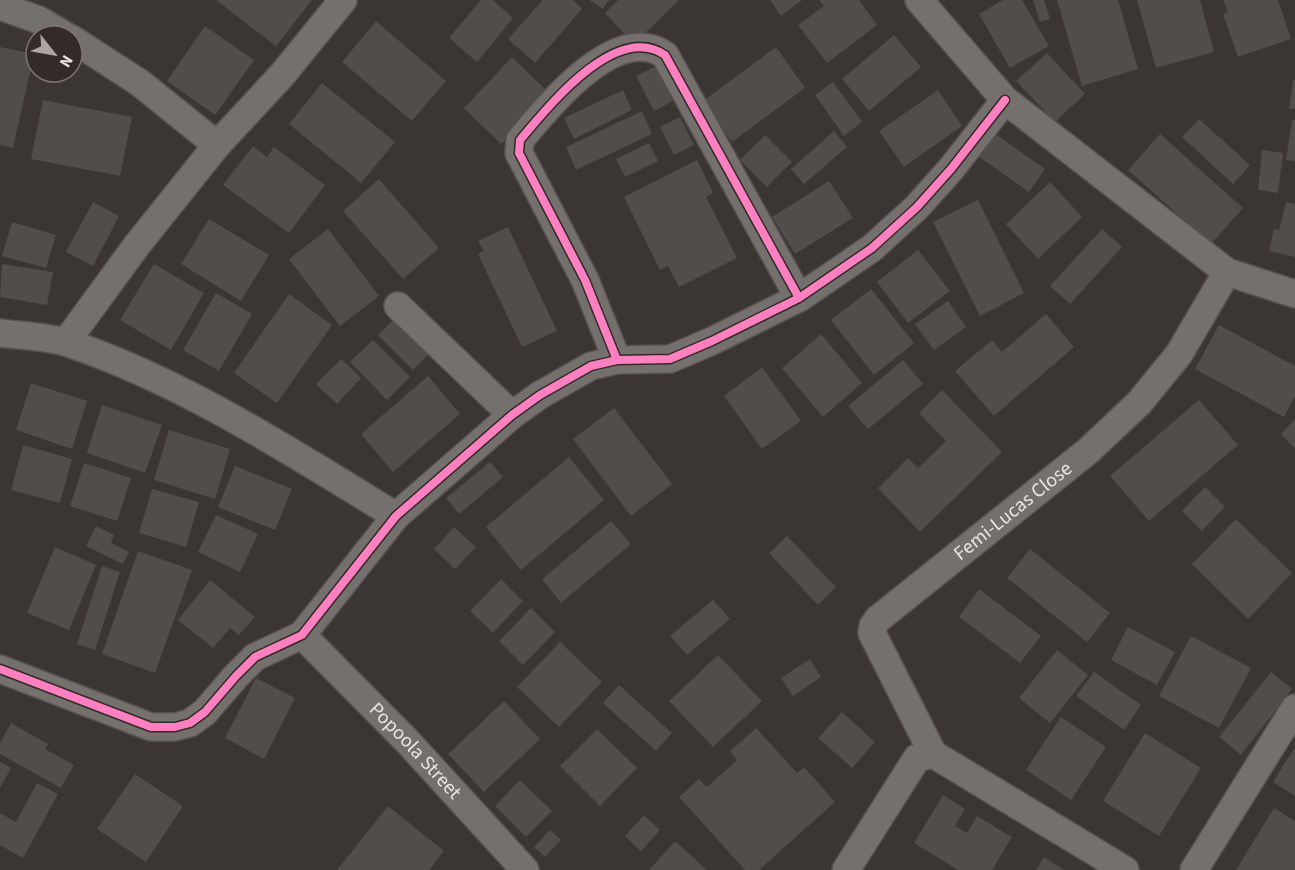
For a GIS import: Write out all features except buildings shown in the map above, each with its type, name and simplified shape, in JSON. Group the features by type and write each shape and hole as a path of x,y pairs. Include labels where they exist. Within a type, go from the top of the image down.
{"street":[{"path":"66,342 137,245 217,145 282,75 343,0"},
{"path":"919,0 1005,100 1227,272 1295,294"},
{"path":"0,6 46,24"},
{"path":"84,47 140,83 217,145"},
{"path":"617,360 585,280 519,153 518,146 520,140 572,83 617,51 638,48 657,49 665,55 799,298"},
{"path":"0,669 151,727 175,727 190,723 205,712 255,657 302,635 396,516 512,415 540,395 591,366 617,360 670,359 799,298 872,248 917,207 951,169 1005,100"},
{"name":"Femi-Lucas Close","path":"933,754 880,652 872,633 873,626 878,619 1088,452 1139,403 1179,354 1227,272"},
{"path":"398,306 512,415"},
{"path":"0,333 66,342 166,382 304,460 396,516"},
{"name":"Popoola Street","path":"302,635 408,742 525,870"},
{"path":"1194,870 1295,708"},
{"path":"846,870 917,758 933,754 1125,870"}],"cycle path":[{"path":"617,360 585,280 519,153 520,140 565,90 605,58 626,49 646,48 665,55 799,298"},
{"path":"0,669 151,727 175,727 190,723 205,712 255,657 302,635 396,516 512,415 540,395 591,366 617,360 670,359 799,298 872,248 917,207 951,169 1005,100"}]}
